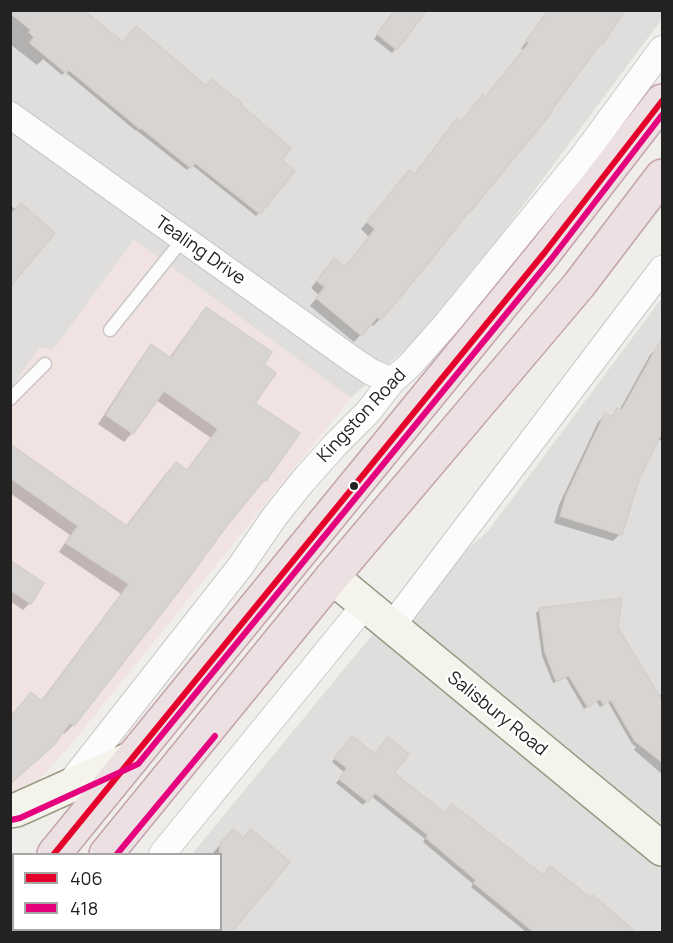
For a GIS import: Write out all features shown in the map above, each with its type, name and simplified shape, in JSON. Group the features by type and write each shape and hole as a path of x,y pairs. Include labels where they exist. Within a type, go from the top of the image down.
{"highway":[{"name":"Kingston Road","path":"56,853 545,252 663,101"},
{"path":"108,853 332,578 579,285 663,176"}],"street":[{"name":"Kingston Road","path":"67,787 240,567 275,516 303,481 455,314 584,154 663,49"},
{"name":"Tealing Drive","path":"10,115 353,360 371,372 392,381"},
{"path":"391,627 663,269"},
{"name":"Salisbury Road","path":"332,578 663,849"},
{"path":"164,853 365,605"},
{"path":"10,811 132,758"}],"lane":[{"path":"111,330 183,239"},
{"path":"10,399 45,364"}],"shaded area":[{"path":"11,11 662,11 662,19 498,239 415,340 351,398 134,240 53,350 39,348 11,389"},
{"path":"134,240 351,398 69,747 32,787 11,797 11,389 39,348 53,350"},
{"path":"662,298 662,932 128,932 222,931 222,853 193,853 372,635 488,531"}],"building":[{"path":"10,10 83,10 123,42 136,26 206,86 211,79 242,103 241,105 291,148 282,160 295,171 260,214 195,163 191,168 69,70 66,73 30,43 34,37 29,32 31,30 10,13"},
{"path":"395,10 427,10 397,50 377,34"},
{"path":"548,10 625,10 552,112 381,320 377,317 362,336 316,298 325,287 317,281 334,258 345,267 375,229 367,222 409,170 415,174 457,118 461,122 483,94 485,97 529,43 526,41"},
{"path":"21,203 55,233 10,287 10,215"},
{"path":"206,307 272,352 264,364 276,373 255,403 300,433 266,481 264,480 222,532 74,726 70,723 54,745 10,784 10,718 31,692 42,701 129,584 66,543 78,526 10,478 10,444 127,526 176,462 187,470 218,429 164,391 133,434 106,415 151,344 171,358"},
{"path":"663,336 663,430 639,480 622,535 560,516 566,496 605,413 612,417 617,408 622,410"},
{"path":"10,560 44,583 31,604 10,590"},
{"path":"622,598 618,628 663,702 663,763 635,741 611,700 604,705 600,699 588,707 569,676 556,681 545,652 539,608"},
{"path":"352,736 375,754 388,737 409,754 394,773 445,813 452,804 543,875 550,866 591,898 593,895 637,933 535,933 474,883 476,880 426,838 428,835 375,793 368,802 339,779 347,768 334,758"},
{"path":"233,829 243,838 251,829 290,862 231,933 220,933 222,931 222,853 220,853 220,843"}],"transit line":[{"name":"406","path":"55,853 545,252 662,101"},
{"name":"418","path":"11,820 20,818 138,764 552,258 662,115"},
{"name":"418","path":"118,853 215,736"}]}
